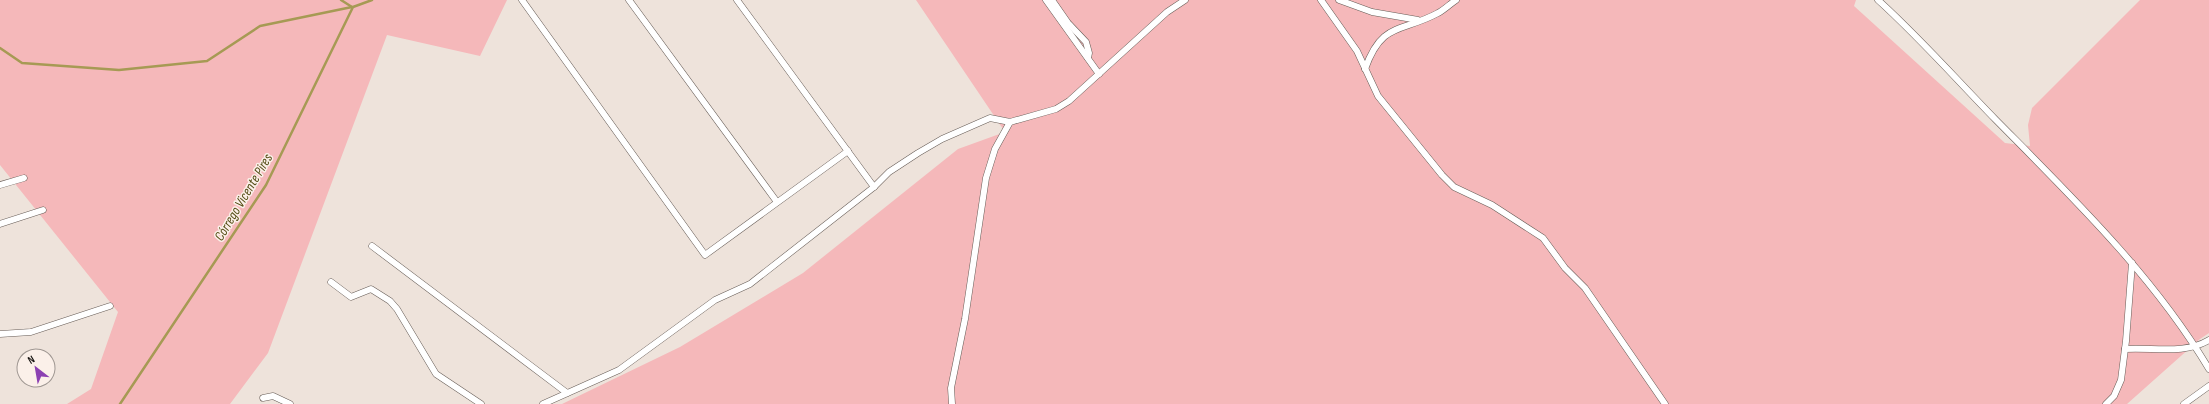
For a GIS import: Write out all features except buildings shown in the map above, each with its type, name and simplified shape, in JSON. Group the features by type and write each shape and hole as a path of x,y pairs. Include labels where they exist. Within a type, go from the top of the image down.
{"street":[{"path":"522,0 705,255 848,151"},
{"path":"629,0 777,202"},
{"path":"737,0 874,187"},
{"path":"1046,0 1099,74"},
{"path":"1052,0 1068,23 1086,42 1089,53 1088,58"},
{"path":"543,404 619,370 715,300 750,284 874,187 889,172 942,139 990,118 1010,122 1056,109 1069,102 1167,12 1185,0"},
{"path":"1322,0 1357,51 1378,96 1454,187 1492,205 1543,238 1565,268 1585,288 1665,404"},
{"path":"1339,0 1372,12 1419,20"},
{"path":"1365,69 1371,51 1378,42 1401,26 1438,13 1456,0"},
{"path":"1878,0 2026,150 2132,263 2196,347 2209,369"},
{"path":"952,404 951,388 965,320 986,178 995,149 1010,122"},
{"path":"0,185 24,178"},
{"path":"0,224 43,210"},
{"path":"372,246 568,393"},
{"path":"2106,404 2114,396 2121,380 2132,263"},
{"path":"331,282 351,297 371,289 390,301 397,309 436,374 481,404"},
{"path":"0,334 31,332 110,306"},
{"path":"2125,349 2146,348 2168,350 2196,347 2209,340"},
{"path":"2184,404 2209,386"},
{"path":"263,398 273,396 290,404"}],"shaded area":[{"path":"0,0 507,0 480,56 387,35 268,353 230,404 67,404 91,389 118,312 0,165"},
{"path":"916,0 1856,0 1854,6 2005,143 2030,146 2028,125 2032,108 2140,0 2209,0 2209,333 2200,339 2127,404 562,404 680,347 803,273 958,149 1005,132"}],"waterway":[{"path":"341,0 352,7"},
{"name":"Córrego Vicente Pires","path":"120,404 266,185 353,7 372,0"},
{"path":"0,48 22,63 119,70 207,61 260,26 352,7"}]}
